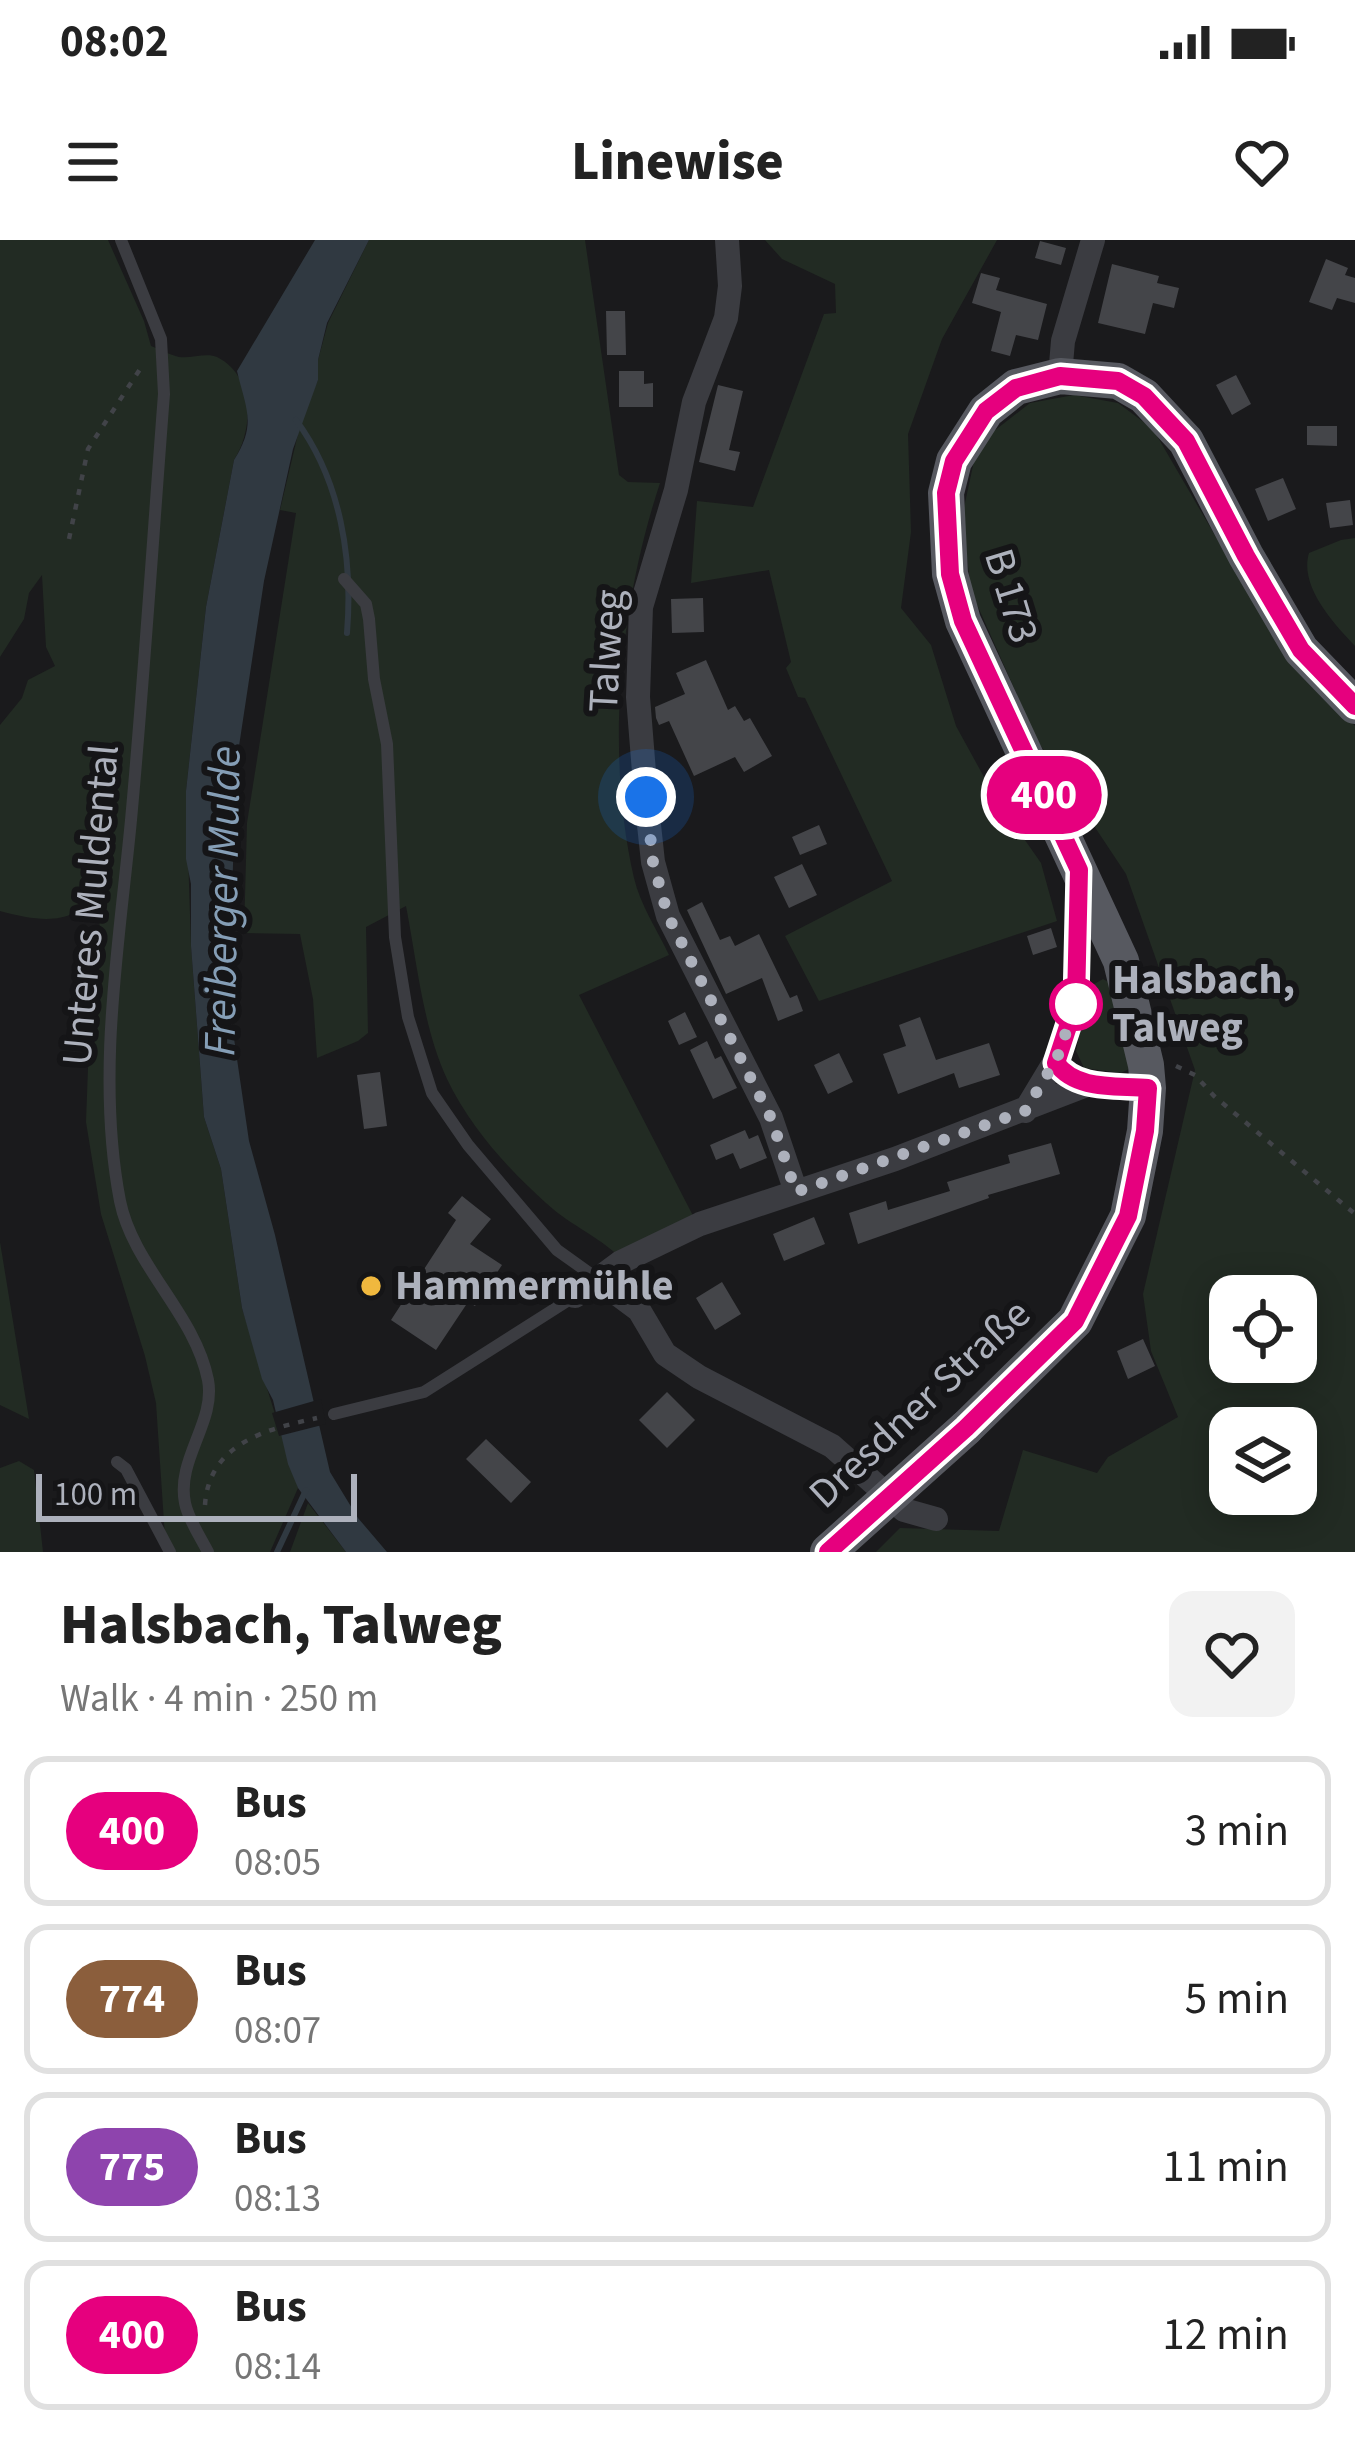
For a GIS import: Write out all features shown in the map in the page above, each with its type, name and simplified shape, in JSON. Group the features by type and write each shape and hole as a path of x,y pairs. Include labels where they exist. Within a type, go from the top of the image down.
{"main road":[{"name":"B 173","path":"1075,1321 1128,1216 1145,1131 1147,1076 1121,961 963,621 950,574 946,493 954,461 986,411 1016,388 1060,376 1118,381 1144,396 1186,441 1301,650 1355,706"},
{"name":"Dresdner Straße","path":"828,1552 966,1428 1075,1321"}],"street":[{"name":"Talweg","path":"727,240 726,317 694,403 676,490 641,607 641,737 653,862 668,916 771,1118 796,1192"},
{"path":"1060,376 1063,341 1093,240"},
{"path":"1025,1111 1070,1073 1079,870"},
{"path":"575,1296 621,1262 700,1224 1025,1111 1070,1073 1147,1076"},
{"path":"600,1281 639,1310 665,1354 699,1377 832,1446 904,1510 936,1520"}],"lane":[{"name":"Unteres Muldental","path":"121,240 160,339 164,394 116,983 109,1086 111,1139 121,1208 149,1266 185,1322 207,1376 209,1396 185,1465 185,1504 205,1546"},
{"path":"349,585 366,604 369,619 374,680 387,744 395,937 408,1017 432,1093 468,1145 557,1250 600,1281"},
{"path":"334,1414 424,1392 575,1296"},
{"path":"117,1462 126,1469 170,1552"}],"path":[{"path":"69,539 88,448 160,339"},
{"path":"1147,1076 1174,1066 1195,1076 1355,1214"},
{"path":"205,1546 206,1492 216,1468 244,1439 334,1414"}],"shaded area":[{"path":"0,240 108,240 151,346 179,357 217,357 238,377 247,404 245,434 234,460 206,607 186,791 204,1117 221,1169 242,1308 298,1488 270,1552 166,1552 156,1403 101,1214 86,1122 88,1068 98,1026 100,893 67,916 29,917 0,911 0,725 22,698 28,680 55,666 46,647 42,575 29,593 24,619 0,657"},
{"path":"369,240 585,240 619,475 628,482 660,483 635,578 619,730 625,830 634,878 669,955 579,995 703,1235 628,1265 531,1190 467,1114 432,1038 406,906 366,927 368,1033 317,1058 313,999 300,934 244,933 247,823 296,513 280,510 302,417 318,380 328,323"},
{"path":"765,240 997,240 942,339 908,434 911,532 901,608 931,645 956,726 995,797 1041,863 1057,921 819,1001 785,936 892,881 805,698 798,697 786,668 791,662 769,570 691,583 697,501 753,507 824,314 836,313 835,284 782,259"},
{"path":"1074,395 1118,403 1153,429 1277,642 1355,726 1355,1552 876,1552 900,1528 999,1531 1023,1450 1097,1473 1108,1457 1178,1417 1151,1351 1143,1294 1195,1070 1126,874 1037,740 971,591 962,517 974,461 989,435 1030,403"},
{"path":"1355,538 1355,646 1320,603 1307,566 1309,553"},
{"path":"1103,979 1110,983 1129,1069 1121,1073 1084,1068 1076,1051 1089,987"},
{"path":"0,1242 29,1419 0,1405"},
{"path":"19,1461 34,1470 43,1552 0,1552 0,1468"},
{"path":"308,1503 346,1552 290,1552"}],"water":[{"name":"Freiberger Mulde","path":"315,240 369,240 327,323 318,380 293,449 264,581 236,766 231,1018 249,1141 330,1472 358,1518 387,1552 346,1552 298,1488 273,1400 262,1379 242,1308 221,1169 204,1117 186,859 186,791 206,607 234,460 247,426 237,371"}],"pier":[{"path":"321,1399 326,1424 279,1436 272,1413"}],"building":[{"path":"1040,241 1066,248 1061,265 1035,258"},
{"path":"1326,259 1348,268 1345,275 1355,278 1355,303 1337,298 1332,310 1309,302"},
{"path":"1112,264 1159,276 1157,283 1179,288 1174,308 1153,303 1145,334 1098,323"},
{"path":"981,273 1000,278 996,290 1047,304 1038,340 1016,335 1010,356 991,351 1001,312 972,303"},
{"path":"606,311 625,311 626,355 607,355"},
{"path":"619,371 644,371 644,384 653,383 653,407 619,407"},
{"path":"1236,375 1251,404 1232,415 1216,385"},
{"path":"718,385 743,391 729,450 740,452 735,471 699,462"},
{"path":"1307,426 1337,426 1337,446 1307,445"},
{"path":"1283,478 1296,509 1268,521 1255,489"},
{"path":"1350,500 1353,525 1330,528 1326,503"},
{"path":"703,598 704,632 672,633 671,599"},
{"path":"706,660 728,710 735,706 744,721 750,718 772,756 744,772 735,757 694,776 669,721 659,725 656,718 655,707 685,694 676,673"},
{"path":"819,825 827,844 800,855 792,837"},
{"path":"802,864 817,895 789,908 774,877"},
{"path":"702,902 720,940 730,936 735,946 759,934 790,998 797,995 803,1011 778,1021 762,978 726,994 687,910"},
{"path":"1051,928 1057,947 1033,955 1027,936"},
{"path":"685,1012 697,1037 679,1045 668,1021"},
{"path":"920,1017 936,1060 989,1043 1000,1075 959,1088 954,1073 898,1094 883,1054 906,1046 899,1025"},
{"path":"707,1041 715,1059 721,1056 737,1088 713,1099 690,1050"},
{"path":"839,1053 853,1082 828,1094 814,1065"},
{"path":"380,1072 387,1126 364,1129 357,1075"},
{"path":"745,1130 749,1139 758,1135 767,1158 740,1169 733,1153 716,1160 710,1145"},
{"path":"1051,1143 1060,1174 988,1195 858,1244 849,1213 886,1201 888,1210 950,1191 947,1182 1010,1163 1008,1155"},
{"path":"462,1196 491,1219 470,1244 502,1265 475,1306 468,1302 436,1350 391,1320 456,1220 448,1213"},
{"path":"814,1217 825,1244 784,1261 773,1234"},
{"path":"722,1282 741,1314 715,1330 696,1298"},
{"path":"1143,1339 1155,1366 1128,1379 1117,1351"},
{"path":"667,1392 695,1420 667,1448 639,1420"},
{"path":"486,1439 531,1482 511,1503 466,1459"}],"waterway":[{"path":"296,420 324,469 341,522 348,577 347,633"},
{"path":"277,1552 306,1490"}],"bus line":[{"name":"400","path":"828,1552 966,1428 1075,1321 1128,1216 1145,1131 1148,1088 1089,1084 1062,1072 1056,1063 1076,1002 1079,870 963,621 950,574 946,493 954,461 986,411 1016,388 1060,376 1118,381 1144,396 1186,441 1301,650 1355,706"}],"place":[{"name":"Halsbach, Talweg","path":"1076,1004"},
{"name":"Hammermühle","path":"371,1286"}],"route":[{"path":"646,797 653,862 668,916 771,1118 796,1192 1025,1111 1057,1058 1076,1004"}]}
